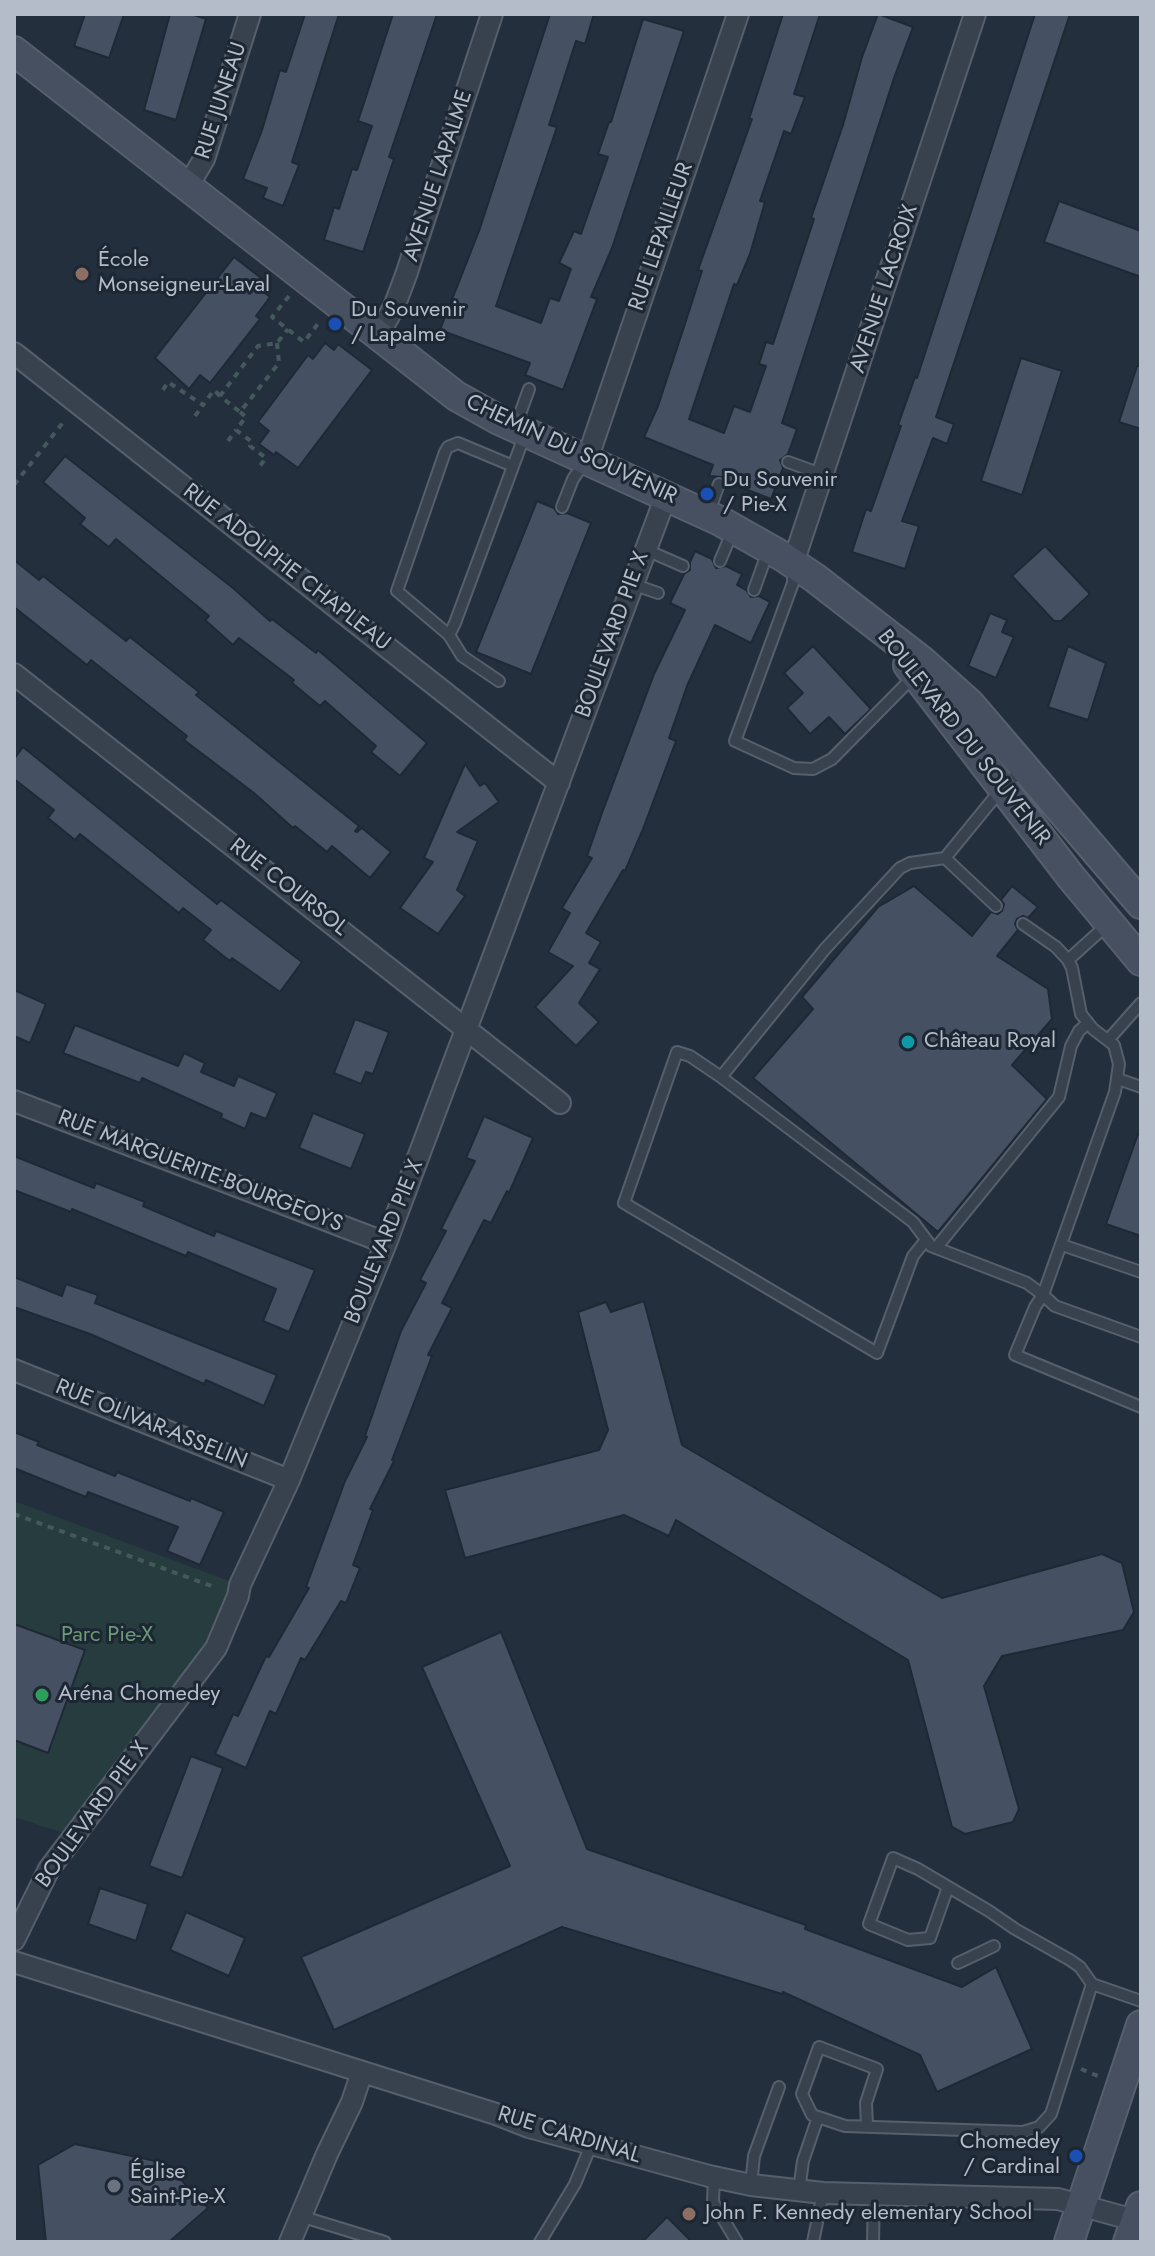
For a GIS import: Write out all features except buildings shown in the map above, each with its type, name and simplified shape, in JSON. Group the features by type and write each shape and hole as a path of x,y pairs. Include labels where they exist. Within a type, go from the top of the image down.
{"street":[{"name":"RUE JUNEAU","path":"188,186 204,159 250,14"},
{"name":"AVENUE LAPALME","path":"378,335 394,307 406,275 492,14"},
{"name":"RUE LEPAILLEUR","path":"587,460 738,14"},
{"name":"AVENUE LACROIX","path":"793,563 975,14"},
{"name":"CHEMIN DU SOUVENIR","path":"14,51 456,396 520,430 733,528 793,563 874,625"},
{"name":"RUE ADOLPHE CHAPLEAU","path":"14,353 559,783"},
{"name":"BOULEVARD PIE X","path":"14,1940 49,1869 216,1648 386,1243 666,496"},
{"name":"BOULEVARD DU SOUVENIR","path":"874,625 921,670 970,704 1141,904"},
{"name":"BOULEVARD DU SOUVENIR","path":"921,670 1003,787 1108,924 1141,961"},
{"name":"RUE COURSOL","path":"14,674 560,1103"},
{"name":"RUE MARGUERITE-BOURGEOYS","path":"14,1101 386,1243"},
{"name":"RUE OLIVAR-ASSELIN","path":"14,1370 289,1480"},
{"name":"RUE CARDINAL","path":"14,1962 591,2145 714,2177 751,2185 823,2193 1021,2197 1082,2204 1137,2223"},
{"path":"1069,2242 1141,2025"},
{"path":"290,2242 352,2102 362,2072"}],"lane":[{"path":"449,635 513,466 529,389"},
{"path":"499,681 462,656 449,635 397,591 448,447 458,443 513,466"},
{"path":"562,507 573,479 587,460"},
{"path":"788,462 824,475"},
{"path":"708,515 719,484"},
{"path":"720,561 733,528"},
{"path":"754,590 769,548"},
{"path":"644,549 683,566"},
{"path":"793,563 793,583 735,741 794,768 813,769 832,759 921,670"},
{"path":"632,584 658,593"},
{"path":"721,1077 825,949 864,910 894,872 910,863 945,858 1003,787 1025,767"},
{"path":"945,858 996,906"},
{"path":"1023,924 1056,947 1068,960 1081,1014 1109,1039 1118,1055 1118,1079 1062,1245 1015,1355 1141,1407"},
{"path":"1068,960 1108,924"},
{"path":"1109,1039 1141,1003"},
{"path":"936,1248 1059,1097 1071,1046 1079,1031 1088,1023"},
{"path":"925,1241 913,1256 877,1353 624,1203 677,1052 690,1056 721,1077 913,1222 925,1241 936,1248 1027,1283 1055,1306 1141,1337"},
{"path":"1118,1079 1141,1087"},
{"path":"1062,1245 1141,1272"},
{"path":"948,1887 930,1938 908,1940 869,1924 893,1858 948,1887 1080,1967 1092,1984 1141,2001"},
{"path":"958,1963 994,1946"},
{"path":"867,2126 866,2103 877,2069 819,2047 802,2094 812,2115 838,2125 1023,2132 1039,2127 1051,2114 1092,1984"},
{"path":"751,2185 754,2156 779,2087"},
{"path":"799,2191 803,2161 818,2117"},
{"path":"540,2242 575,2184 591,2145"},
{"path":"714,2177 713,2202 737,2242"},
{"path":"813,2242 823,2193"},
{"path":"873,2242 874,2195"},
{"path":"300,2216 385,2242"}],"path":[{"path":"293,291 272,317 304,342 324,316"},
{"path":"220,396 258,346 277,343 288,329"},
{"path":"240,412 279,363 277,343"},
{"path":"163,390 168,382 203,405"},
{"path":"195,416 214,390 246,417 228,441"},
{"path":"14,485 65,420"},
{"path":"236,430 266,458 260,466"},
{"path":"14,1514 238,1596"},
{"path":"1078,2068 1102,2078"}],"green space":[{"name":"Parc Pie-X","path":"14,1501 240,1585 216,1648 73,1836 14,1817"}],"place":[{"name":"École Monseigneur-Laval","path":"82,274"},
{"name":"Du Souvenir / Lapalme","path":"335,324"},
{"name":"Du Souvenir / Pie-X","path":"707,494"},
{"name":"Château Royal","path":"908,1042"},
{"name":"Aréna Chomedey","path":"42,1695"},
{"name":"Chomedey / Cardinal","path":"1076,2156"},
{"name":"Église Saint-Pie-X","path":"114,2186"},
{"name":"John F. Kennedy elementary School","path":"689,2214"}]}
